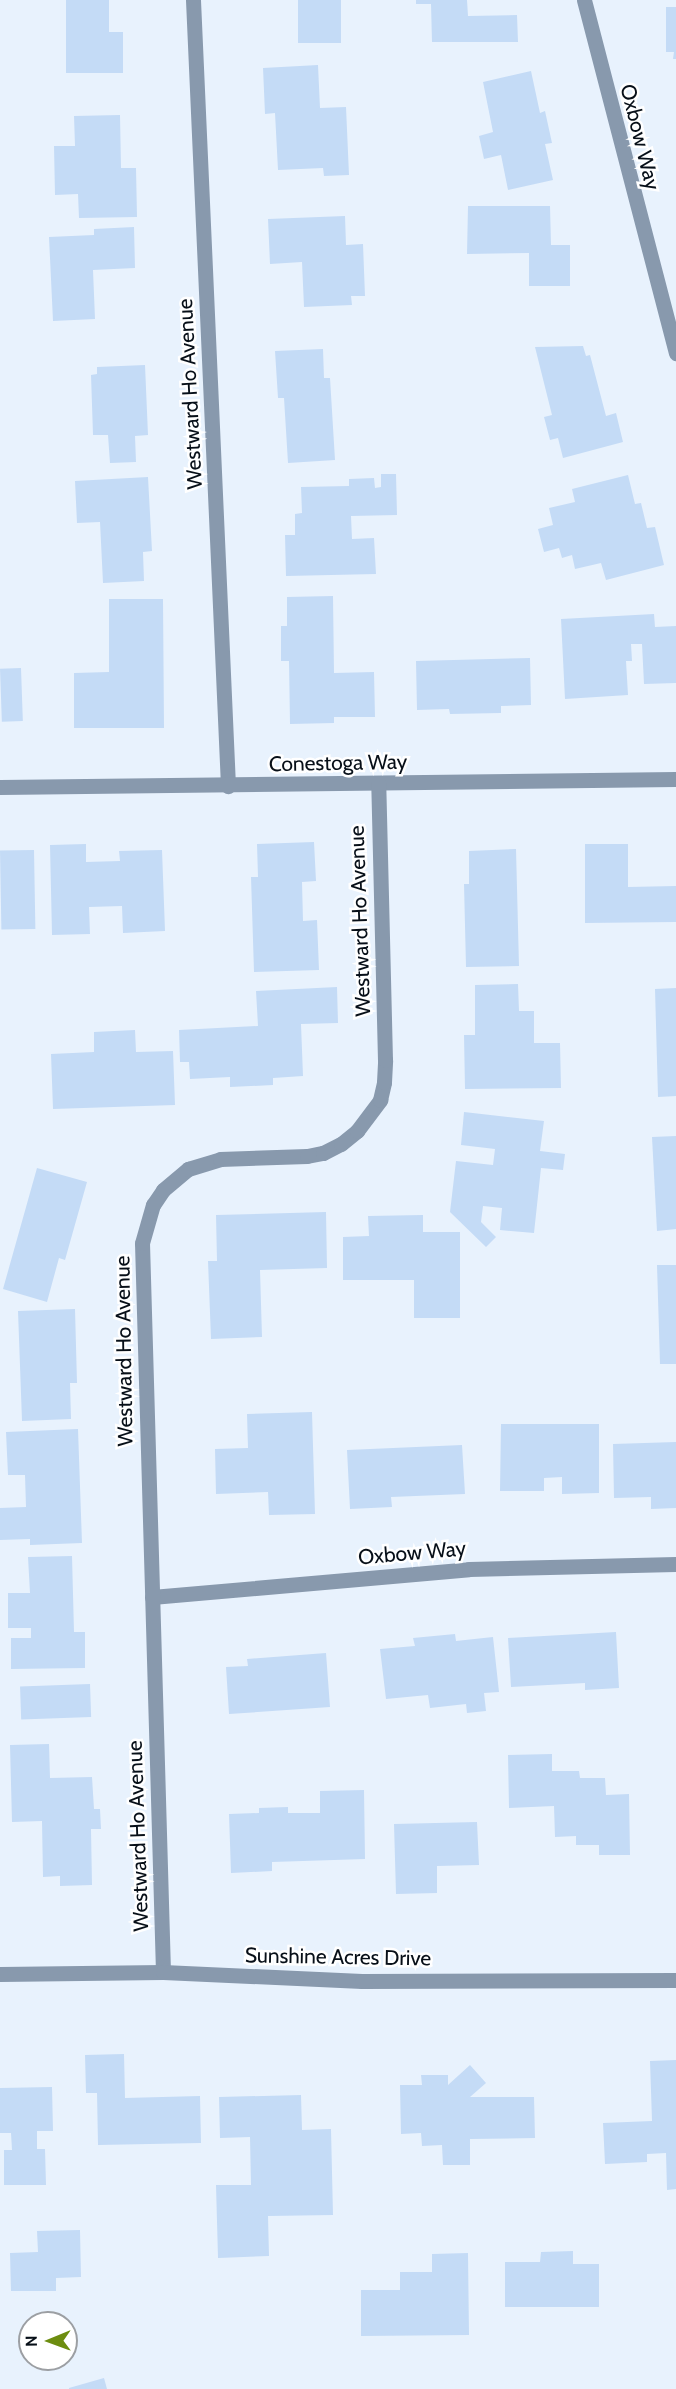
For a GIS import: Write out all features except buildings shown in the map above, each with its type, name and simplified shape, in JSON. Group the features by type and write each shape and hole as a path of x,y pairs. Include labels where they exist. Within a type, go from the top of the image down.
{"street":[{"name":"Westward Ho Avenue","path":"193,0 228,786"},
{"name":"Oxbow Way","path":"584,0 676,353"},
{"name":"Conestoga Way","path":"0,787 676,779"},
{"name":"Westward Ho Avenue","path":"163,1972 141,1263 146,1225 153,1205 163,1190 188,1169 220,1159 307,1156 323,1153 341,1144 357,1131 380,1100 385,1060 378,783"},
{"name":"Oxbow Way","path":"152,1597 469,1569 676,1564"},
{"name":"Sunshine Acres Drive","path":"0,1974 163,1972 362,1981 676,1980"}]}
